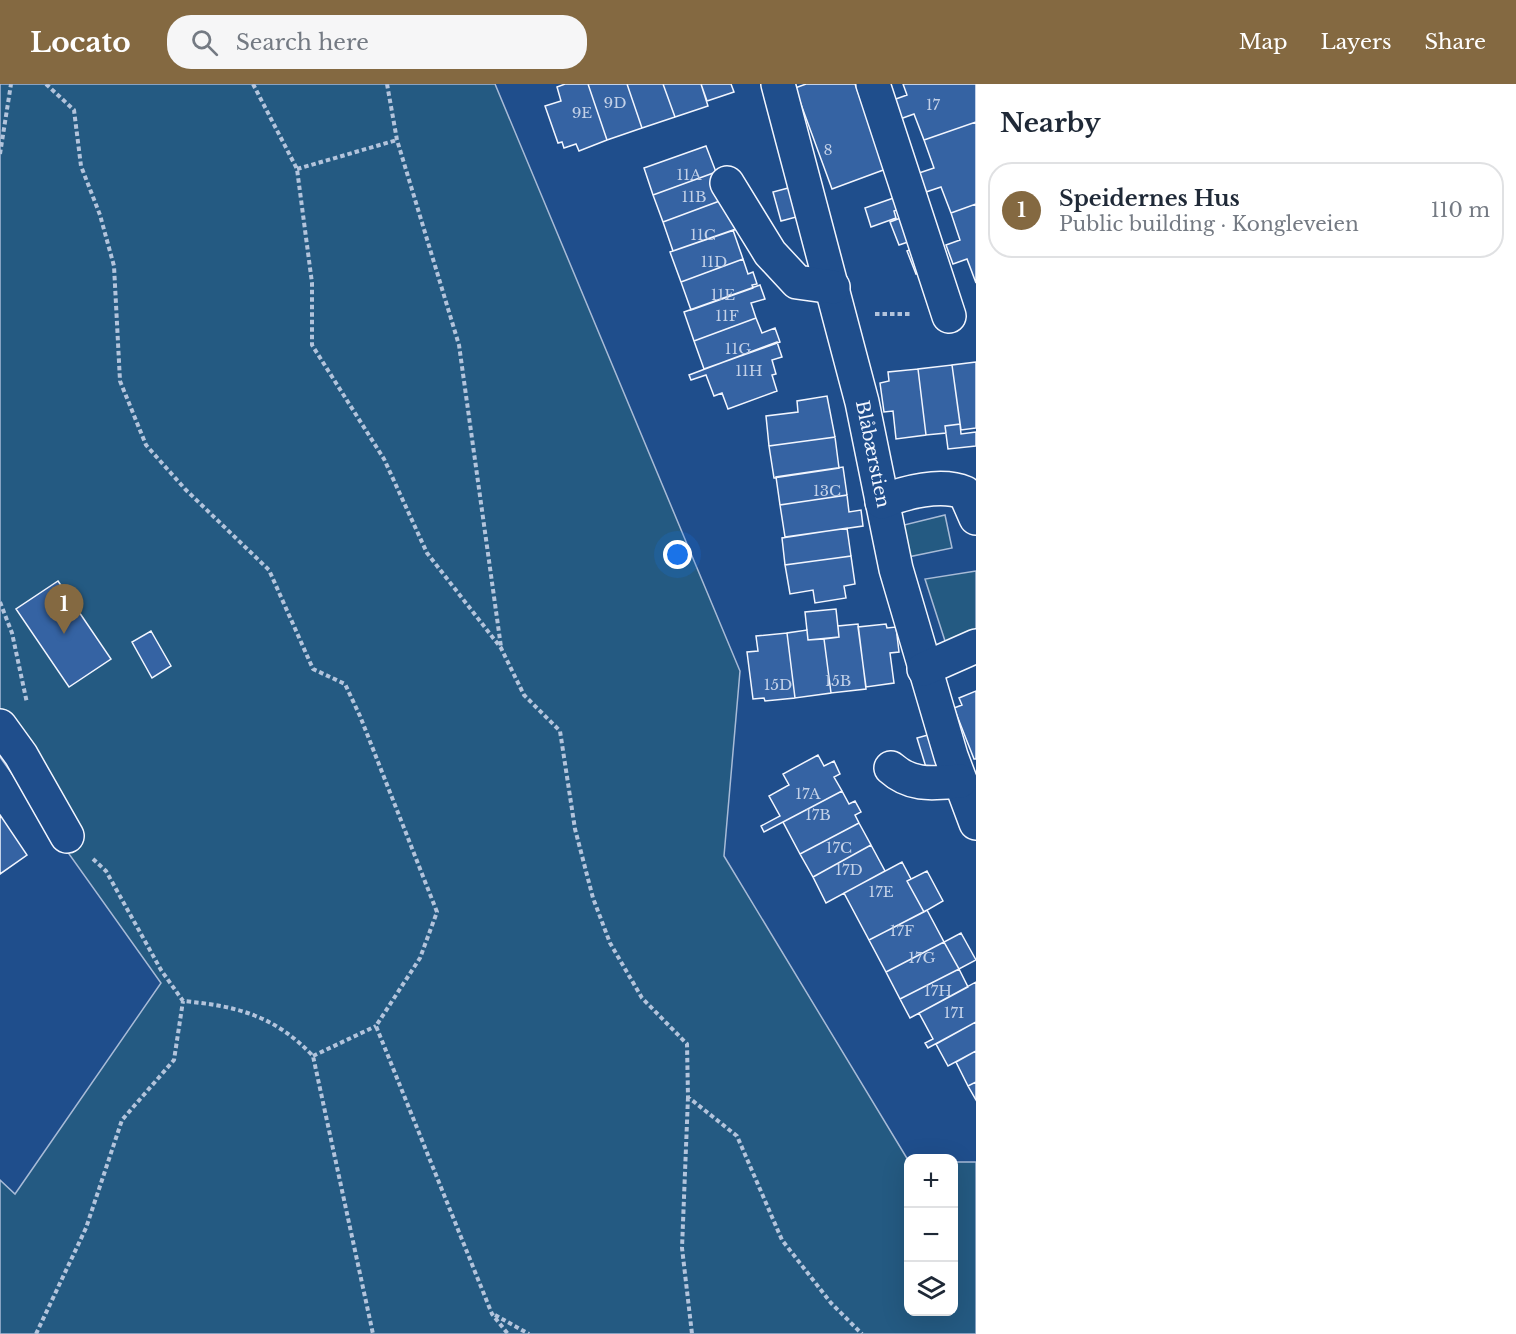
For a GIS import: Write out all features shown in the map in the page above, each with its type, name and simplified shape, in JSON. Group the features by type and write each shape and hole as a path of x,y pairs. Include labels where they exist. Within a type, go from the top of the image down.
{"street":[{"name":"Blåbærstien","path":"778,84 862,402 896,569 924,669 976,823"},
{"path":"873,84 949,316"},
{"path":"727,183 770,253 797,282 833,286"},
{"path":"882,502 894,496 929,490 958,490 965,493 976,518"},
{"path":"924,669 976,646"},
{"path":"0,726 21,755 67,836"},
{"path":"891,768 909,781 928,783 960,780"}],"path":[{"path":"0,154 10,84"},
{"path":"46,84 74,110 81,166 100,215 114,266 120,381 146,445 185,489 269,570 313,669 345,684 360,716 437,912 420,958 376,1026 313,1056"},
{"path":"253,84 297,169 312,283 312,345 384,459 427,553 501,648 524,695 560,731 575,829 594,898 610,943 642,998 687,1044 688,1097 682,1248 692,1334"},
{"path":"387,84 397,141 459,345 501,648"},
{"path":"297,169 397,141"},
{"path":"841,320 877,314 949,316"},
{"path":"0,602 12,633 28,710 21,755"},
{"path":"36,1334 86,1228 122,1120 174,1060 183,1001 160,970 106,871 67,836"},
{"path":"183,1001 255,1013 298,1041 313,1056 373,1334"},
{"path":"376,1026 492,1314 508,1334"},
{"path":"688,1097 737,1136 782,1240 831,1303 862,1334"},
{"path":"492,1314 529,1334"}],"shaded area":[{"path":"0,84 495,84 740,671 724,856 904,1154 904,1316 958,1316 958,1162 976,1162 976,1334 0,1334 0,1180 15,1194 161,983 0,757"},
{"path":"945,515 952,548 908,557 904,525"},
{"path":"976,571 976,635 946,644 925,579"}],"building":[{"path":"565,84 588,84 607,140 579,151 576,144 564,148 562,142 558,143 545,106 561,101 557,87"},
{"path":"588,84 627,84 642,128 607,140"},
{"path":"627,84 663,84 675,117 642,128"},
{"path":"663,84 701,84 708,106 675,117"},
{"path":"701,84 731,84 734,92 707,101"},
{"path":"806,84 855,84 886,169 832,189 795,88"},
{"path":"903,84 976,84 976,122 924,140 914,114 900,119 893,100 907,95"},
{"path":"976,122 976,204 951,213 941,187 926,192 919,173 934,168 924,140"},
{"path":"706,146 716,172 653,195 644,168"},
{"path":"716,172 725,199 663,222 653,195"},
{"path":"792,187 800,216 781,221 773,192"},
{"path":"902,195 906,207 894,211 896,218 871,227 865,208"},
{"path":"725,199 740,228 673,251 663,222"},
{"path":"976,204 976,283 967,259 953,264 946,245 960,240 951,213"},
{"path":"903,217 911,241 899,245 890,222"},
{"path":"733,230 743,259 681,282 670,252"},
{"path":"920,246 928,270 916,274 907,251"},
{"path":"743,259 748,274 753,272 757,284 752,285 753,288 691,310 681,282"},
{"path":"760,285 765,299 751,303 756,318 694,341 684,312"},
{"path":"756,318 762,333 775,328 780,342 704,369 694,341"},
{"path":"777,342 782,357 772,360 776,374 772,375 777,391 728,409 722,393 714,396 706,375 691,380 689,375"},
{"path":"976,362 976,428 961,430 952,365"},
{"path":"952,365 960,424 945,426 946,433 926,435 918,369"},
{"path":"918,369 926,435 896,439 893,411 884,412 880,383 889,381 888,372"},
{"path":"827,396 835,437 769,446 766,416 798,412 797,401"},
{"path":"960,424 961,434 976,432 976,446 948,449 945,426"},
{"path":"835,437 839,468 774,478 769,446"},
{"path":"843,467 847,495 780,505 776,477"},
{"path":"847,495 849,512 861,510 863,526 785,537 780,505"},
{"path":"847,528 851,556 785,565 782,538"},
{"path":"851,556 855,584 844,586 846,598 815,603 813,590 790,594 785,565"},
{"path":"58,581 111,659 69,687 16,609"},
{"path":"836,609 839,637 808,640 805,612"},
{"path":"858,624 866,689 831,693 824,639 839,637 838,626"},
{"path":"886,624 887,628 896,627 899,652 890,653 894,683 866,687 858,627"},
{"path":"807,630 808,640 824,639 831,693 795,698 787,633"},
{"path":"151,631 171,666 152,678 132,642"},
{"path":"787,633 795,698 765,701 764,698 753,699 747,652 758,651 756,636"},
{"path":"976,691 976,759 974,759 954,708 962,705 959,698"},
{"path":"935,733 939,764 929,777 917,738"},
{"path":"818,755 824,766 834,761 840,774 834,777 842,791 764,832 761,826 780,816 769,796 789,785 783,774"},
{"path":"842,791 849,804 855,801 861,812 855,815 859,823 800,854 783,822"},
{"path":"0,815 27,855 0,874"},
{"path":"859,823 871,845 813,877 800,854"},
{"path":"871,845 885,871 826,903 813,877"},
{"path":"902,862 911,879 907,881 924,912 869,940 844,893"},
{"path":"927,871 943,901 924,912 907,881"},
{"path":"927,910 944,942 886,972 869,940"},
{"path":"961,933 976,960 959,969 944,942"},
{"path":"944,942 959,969 900,999 886,972"},
{"path":"959,969 968,987 910,1018 900,999"},
{"path":"976,982 976,1022 928,1048 925,1043 933,1039 919,1013"},
{"path":"976,1022 976,1051 948,1066 936,1044"},
{"path":"976,1051 976,1082 968,1086 956,1062"},
{"path":"976,1082 976,1100 968,1086"}],"place":[{"name":"Speidernes Hus","path":"64,634"}]}
